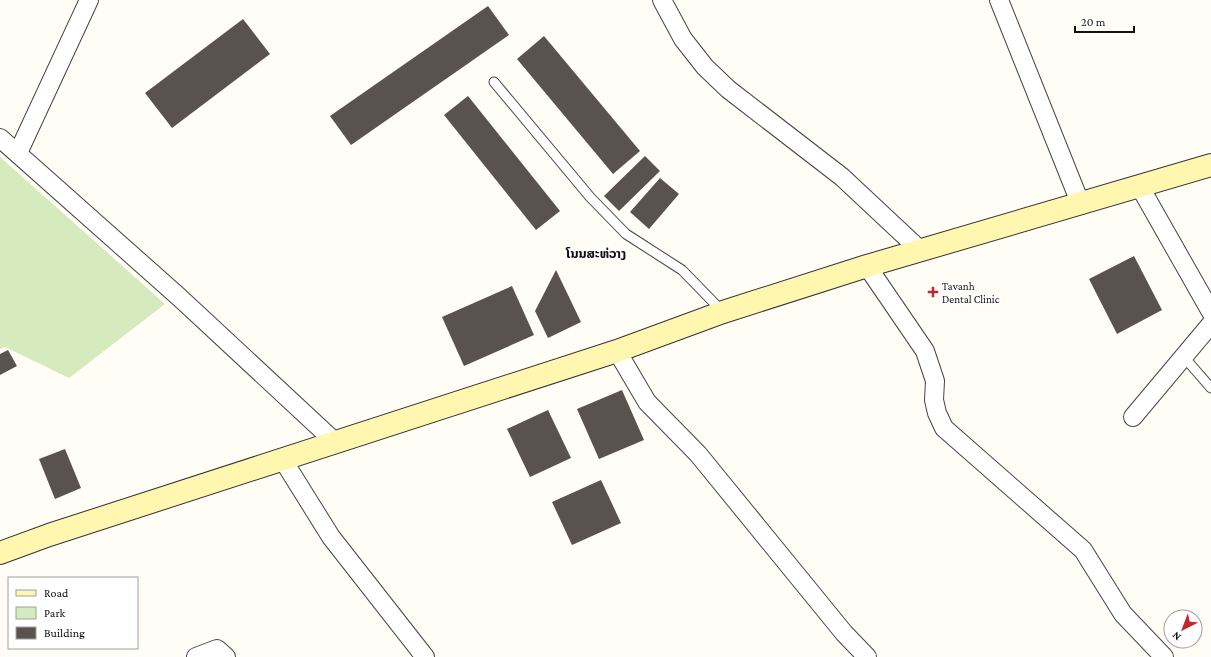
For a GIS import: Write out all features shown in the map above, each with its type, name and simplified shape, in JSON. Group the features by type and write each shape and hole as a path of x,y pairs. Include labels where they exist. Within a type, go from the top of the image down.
{"main road":[{"path":"0,552 617,351 723,312 866,266 1081,205 1211,165"}],"street":[{"path":"18,154 89,0"},
{"path":"662,0 683,39 705,67 728,89 842,177 920,250"},
{"path":"999,0 1081,205"},
{"path":"0,138 179,297 335,442"},
{"path":"1140,187 1211,312"},
{"path":"866,266 925,351 935,381 934,400 937,413 944,428 1083,550 1123,614 1164,657"},
{"path":"1133,417 1211,324"},
{"path":"617,351 647,402 698,454 844,634 867,657"},
{"path":"283,460 331,537 425,657"},
{"path":"196,657 217,649 226,657"}],"lane":[{"path":"494,82 590,197 626,234 682,270 723,312"},
{"path":"1184,357 1211,388"}],"green space":[{"path":"0,157 165,304 69,378 5,347 0,349"}],"building":[{"path":"488,6 509,35 351,145 330,116"},
{"path":"243,19 270,54 172,128 145,93"},
{"path":"544,36 640,151 613,174 517,59"},
{"path":"468,96 560,211 536,230 444,115"},
{"path":"645,156 660,171 619,211 604,196"},
{"path":"660,178 679,194 649,229 630,212"},
{"path":"1134,256 1162,310 1117,334 1089,279"},
{"path":"556,270 581,322 548,338 535,311"},
{"path":"512,286 534,335 464,366 442,317"},
{"path":"8,350 17,366 0,375 0,354"},
{"path":"622,390 644,440 599,459 577,409"},
{"path":"548,410 571,458 530,477 507,429"},
{"path":"65,449 81,488 55,499 39,459"},
{"path":"601,480 621,523 572,545 552,502"}],"place":[{"name":"Tavanh Dental Clinic","path":"933,292"}],"district":[{"name":"ໂນນສະຫ່ວາງ","path":"596,253"}]}
